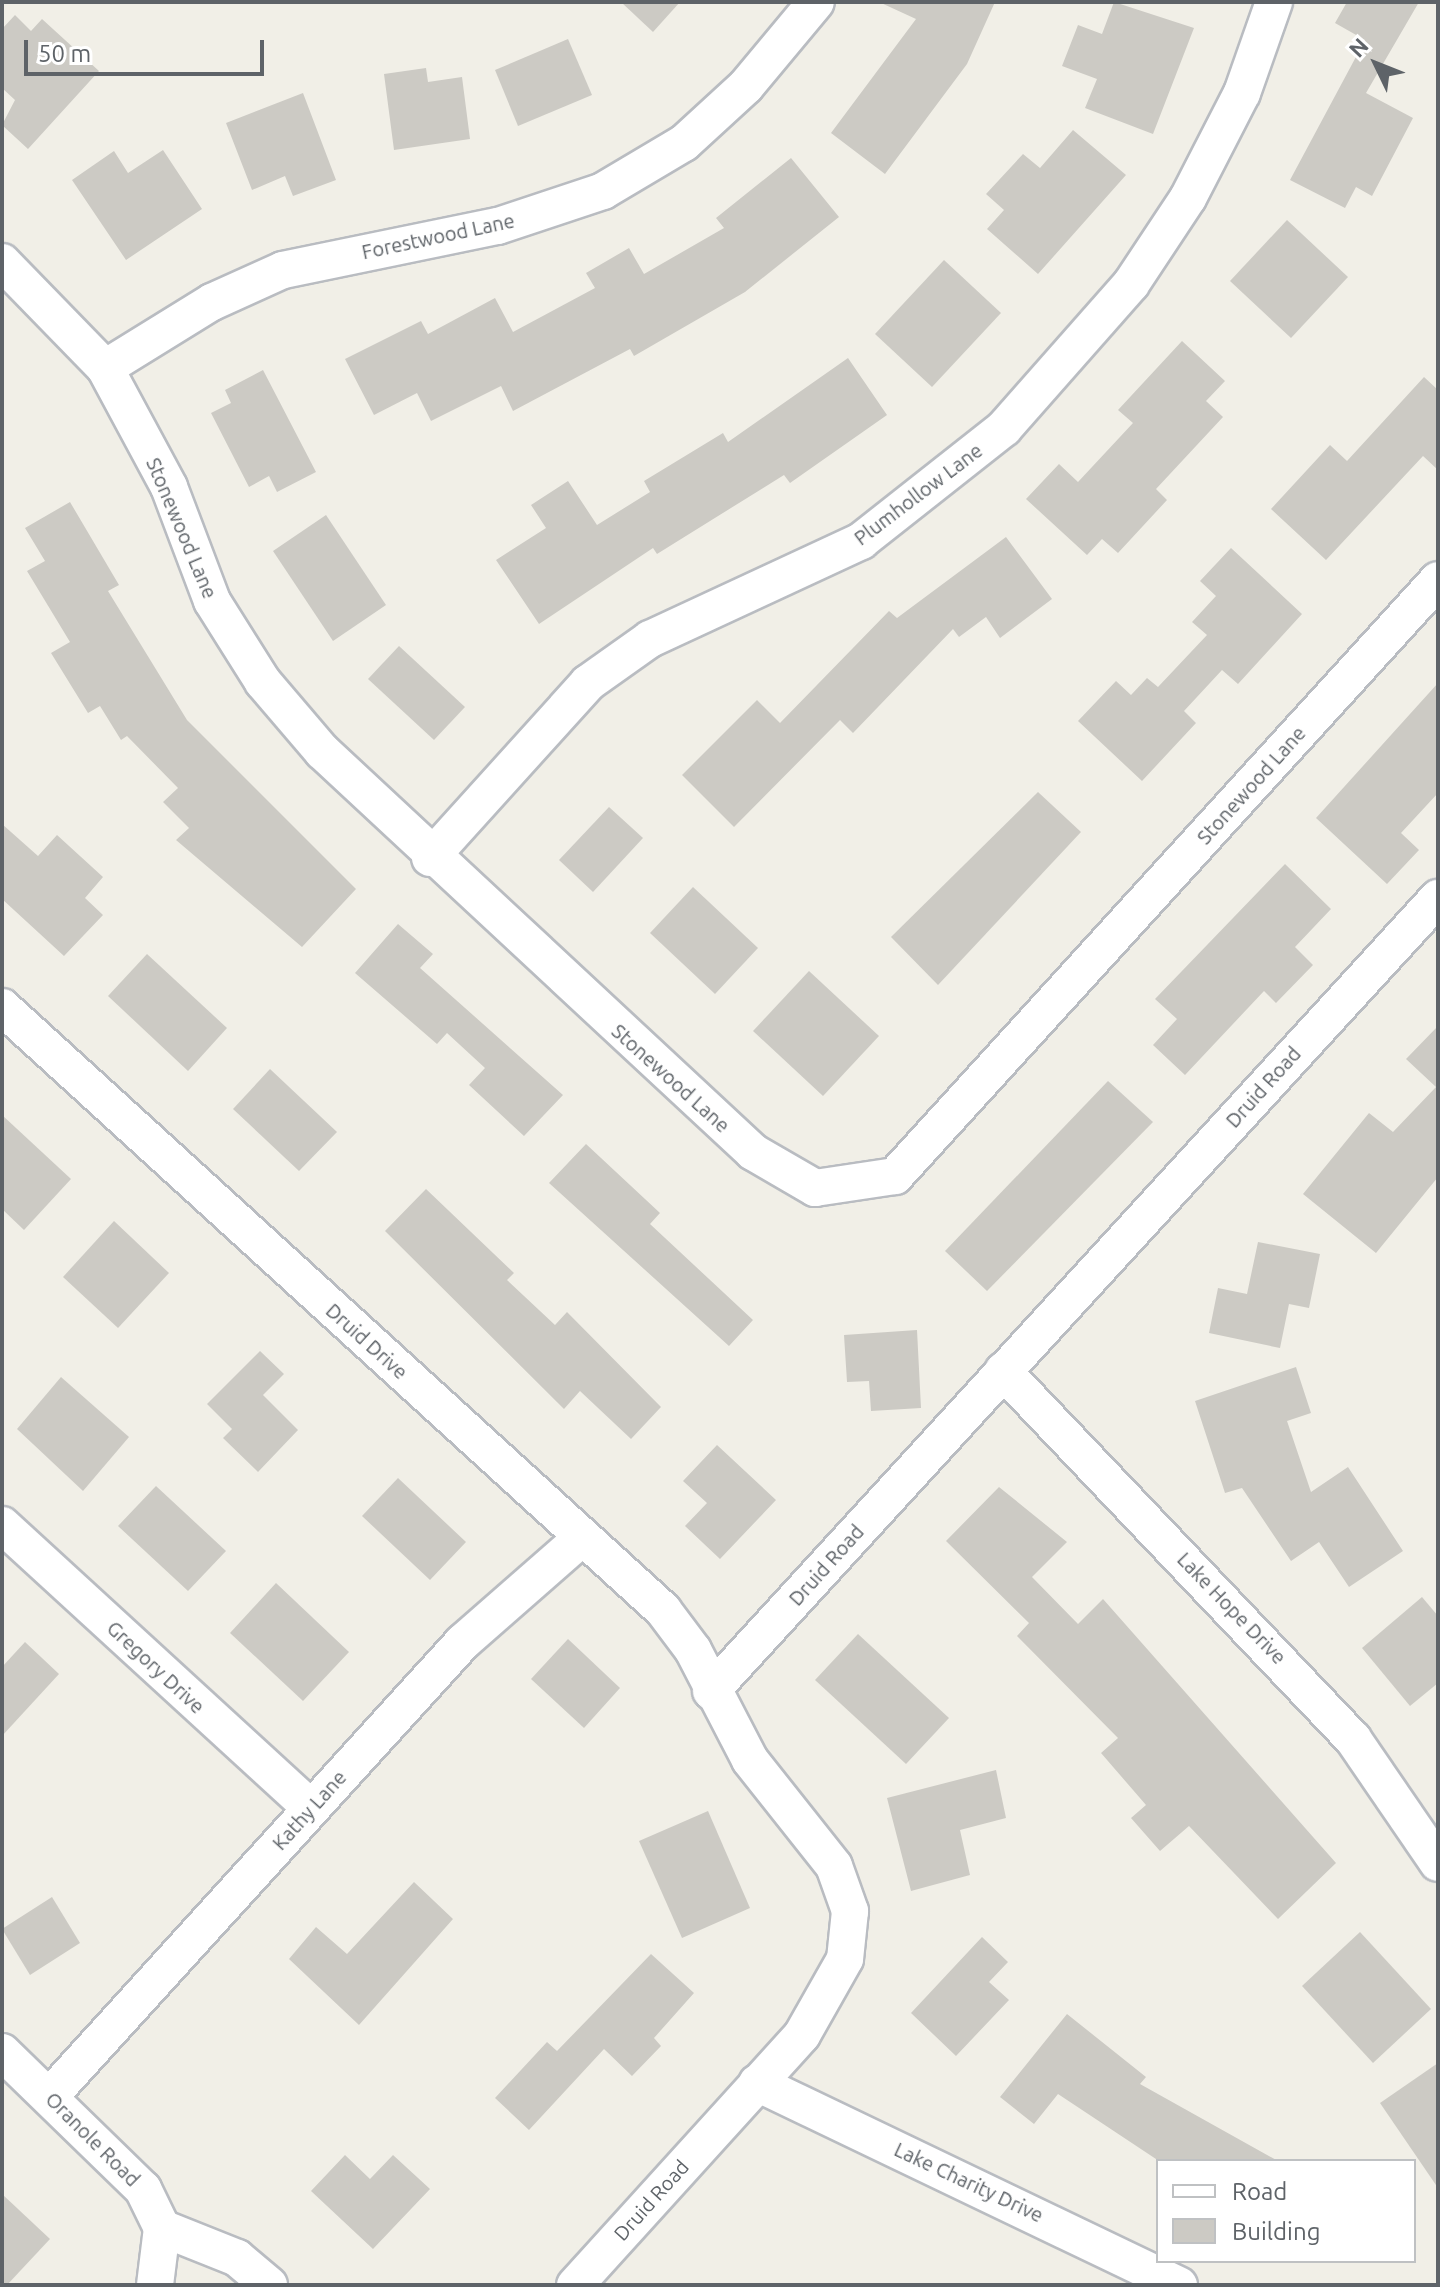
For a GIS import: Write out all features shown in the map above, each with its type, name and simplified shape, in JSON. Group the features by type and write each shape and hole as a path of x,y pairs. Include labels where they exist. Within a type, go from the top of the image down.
{"street":[{"name":"Forestwood Lane","path":"105,368 212,302 283,270 498,226 603,191 684,143 746,86 816,2"},
{"name":"Plumhollow Lane","path":"430,858 588,683 650,639 861,541 1004,428 1131,284 1188,198 1242,93 1274,2"},
{"name":"Stonewood Lane","path":"2,262 105,368 169,487 212,601 263,682 430,858 785,1175 815,1188 846,1188 895,1176 1438,580"},
{"name":"Druid Road","path":"575,2285 802,2035 845,1959 850,1911 834,1866 750,1760 711,1691 1438,898"},
{"name":"Druid Drive","path":"2,1007 663,1610 693,1650 711,1691"},
{"name":"Lake Hope Drive","path":"1003,1371 1353,1739 1438,1863"},
{"name":"Gregory Drive","path":"2,1525 311,1808"},
{"name":"Kathy Lane","path":"50,2096 463,1642 582,1538"},
{"name":"Oranole Road","path":"2,2052 143,2189 162,2228"},
{"name":"Lake Charity Drive","path":"757,2083 1179,2285"},
{"path":"155,2285 162,2228 237,2258 269,2285"}],"building":[{"path":"621,2 680,2 653,32"},
{"path":"879,2 995,2 967,64 885,174 831,133 916,19"},
{"path":"1114,2 1194,28 1153,134 1085,108 1097,79 1062,66 1078,25 1102,34"},
{"path":"1347,2 1419,2 1366,93 1413,118 1372,196 1356,187 1345,208 1290,180 1365,40 1335,23"},
{"path":"15,15 31,31 42,19 99,71 28,149 2,125 15,100 2,88 2,29"},
{"path":"568,39 592,95 518,126 495,70"},
{"path":"426,68 428,82 462,77 470,139 394,150 384,74"},
{"path":"303,93 336,180 293,196 285,176 252,190 226,123"},
{"path":"1073,130 1126,175 1038,274 987,229 1004,210 986,194 1023,154 1040,168"},
{"path":"163,150 202,209 126,260 72,180 114,151 128,173"},
{"path":"791,158 839,217 745,292 634,356 630,349 513,411 501,386 431,421 417,393 374,415 345,359 421,321 428,334 495,298 513,332 595,288 586,273 629,248 644,274 724,228 716,218"},
{"path":"1287,220 1348,277 1291,338 1230,281"},
{"path":"944,260 1001,313 932,387 875,334"},
{"path":"1182,341 1225,381 1206,401 1223,417 1156,489 1167,500 1118,553 1102,539 1087,555 1026,499 1059,464 1078,482 1133,423 1118,410"},
{"path":"848,358 887,415 790,483 784,475 657,554 653,548 539,624 496,560 546,528 531,505 568,481 597,525 650,492 644,481 723,433 728,442"},
{"path":"263,370 316,472 277,492 269,476 249,487 211,413 231,403 225,390"},
{"path":"1424,377 1438,390 1438,470 1423,456 1326,560 1271,509 1330,445 1347,461"},
{"path":"70,502 119,585 108,591 187,720 356,889 302,947 176,840 189,828 163,802 178,788 127,736 121,740 100,706 88,713 51,653 70,642 27,571 45,561 25,528"},
{"path":"326,515 386,605 333,641 273,551"},
{"path":"1006,537 1052,599 1000,638 986,617 959,637 953,629 853,733 840,720 734,827 682,775 757,700 780,723 889,611 897,618"},
{"path":"1231,548 1302,614 1238,684 1222,670 1184,711 1196,723 1142,781 1078,721 1116,681 1131,695 1147,678 1158,687 1207,635 1192,622 1216,596 1200,581"},
{"path":"399,646 465,707 434,740 368,679"},
{"path":"1438,683 1438,793 1401,833 1419,850 1387,884 1316,818"},
{"path":"1038,792 1081,832 938,985 891,937"},
{"path":"609,807 643,838 593,892 559,860"},
{"path":"2,824 38,856 57,835 103,877 85,898 103,915 64,956 2,899"},
{"path":"1285,864 1331,909 1295,947 1313,965 1276,1003 1264,991 1185,1075 1153,1045 1177,1019 1155,999"},
{"path":"693,887 758,948 715,994 650,933"},
{"path":"398,924 433,954 420,968 563,1095 524,1136 469,1085 485,1068 447,1033 437,1044 355,973"},
{"path":"147,954 227,1028 188,1071 108,996"},
{"path":"809,971 879,1036 823,1096 753,1031"},
{"path":"1438,1026 1438,1177 1376,1253 1303,1194 1369,1113 1393,1132 1436,1087 1406,1059"},
{"path":"270,1069 337,1132 299,1171 233,1109"},
{"path":"1108,1081 1153,1122 987,1291 945,1251"},
{"path":"2,1115 71,1179 24,1230 2,1209"},
{"path":"586,1144 660,1213 650,1224 753,1320 729,1346 549,1183"},
{"path":"426,1189 514,1273 507,1280 555,1325 567,1312 661,1407 631,1439 580,1391 564,1409 385,1231"},
{"path":"114,1221 169,1273 118,1328 63,1277"},
{"path":"1258,1242 1320,1254 1309,1308 1289,1304 1280,1348 1209,1333 1218,1288 1247,1294"},
{"path":"917,1330 921,1408 871,1411 869,1381 847,1382 844,1335"},
{"path":"260,1351 284,1374 263,1395 298,1430 258,1472 223,1438 232,1429 207,1404"},
{"path":"1296,1367 1311,1413 1287,1421 1311,1492 1348,1467 1403,1551 1349,1587 1319,1542 1291,1561 1242,1488 1225,1493 1195,1401"},
{"path":"61,1377 129,1437 83,1491 17,1429"},
{"path":"717,1445 776,1500 720,1559 685,1526 707,1503 683,1481"},
{"path":"398,1478 466,1542 430,1580 362,1516"},
{"path":"156,1486 226,1551 188,1591 118,1526"},
{"path":"999,1487 1067,1542 1032,1577 1078,1624 1103,1599 1336,1863 1278,1919 1189,1826 1160,1851 1131,1818 1146,1805 1101,1753 1118,1738 1017,1636 1029,1623 946,1541"},
{"path":"276,1583 349,1652 303,1701 230,1633"},
{"path":"1422,1597 1438,1616 1438,1683 1410,1706 1362,1648"},
{"path":"858,1634 949,1718 906,1764 815,1680"},
{"path":"568,1639 620,1688 584,1728 531,1679"},
{"path":"25,1642 59,1674 2,1736 2,1667"},
{"path":"996,1770 1006,1818 960,1830 970,1875 911,1891 887,1798"},
{"path":"708,1811 750,1908 682,1938 639,1841"},
{"path":"414,1882 453,1919 359,2025 289,1959 316,1927 347,1954"},
{"path":"52,1897 80,1943 30,1975 2,1929"},
{"path":"1360,1932 1431,2009 1373,2063 1302,1986"},
{"path":"982,1937 1008,1962 989,1982 1009,2000 956,2056 911,2013"},
{"path":"651,1954 694,1993 654,2038 661,2046 632,2076 604,2049 529,2130 495,2098 547,2042 557,2051"},
{"path":"1067,2014 1146,2077 1140,2084 1274,2159 1156,2159 1058,2094 1034,2124 1000,2097"},
{"path":"1438,2063 1438,2188 1380,2103"},
{"path":"345,2155 370,2179 393,2155 430,2189 373,2249 311,2191"},
{"path":"2,2194 50,2239 7,2285 2,2285"}]}
